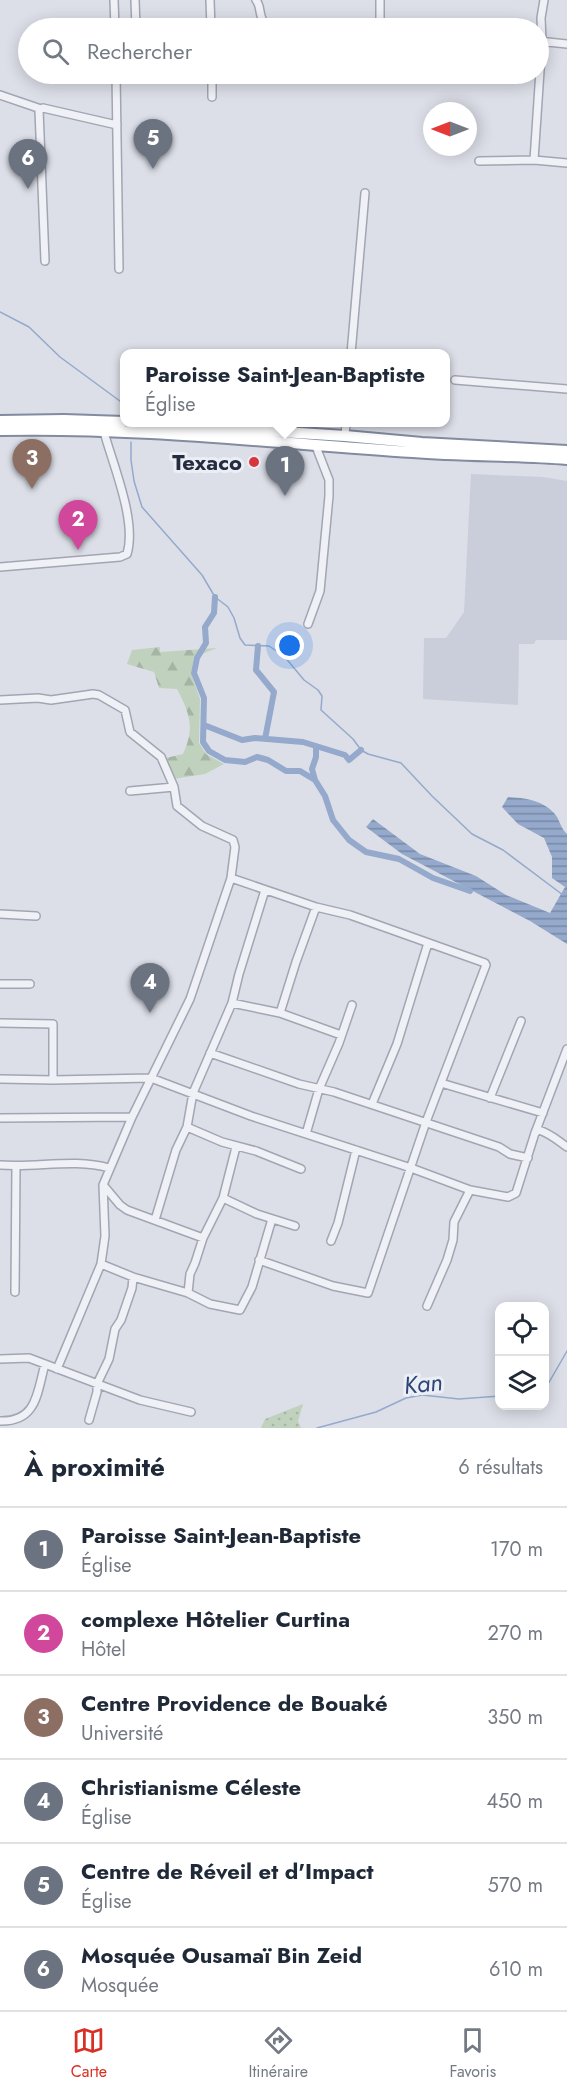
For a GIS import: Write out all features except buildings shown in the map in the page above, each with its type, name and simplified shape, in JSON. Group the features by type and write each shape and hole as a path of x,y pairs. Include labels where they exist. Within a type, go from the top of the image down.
{"highway":[{"path":"0,421 120,422"},
{"path":"184,427 345,441 567,451"},
{"path":"0,430 104,432 315,444 345,441 413,452 567,459"}],"street":[{"path":"114,0 114,18"},
{"path":"135,0 136,18"},
{"path":"210,0 211,18"},
{"path":"256,0 260,7 261,18"},
{"path":"380,0 380,18"},
{"path":"541,18 544,0"},
{"path":"549,42 567,44"},
{"path":"116,84 119,269"},
{"path":"212,84 212,97"},
{"path":"534,160 538,84"},
{"path":"0,95 41,109 117,125"},
{"path":"41,109 39,110 45,261"},
{"path":"479,161 534,160 567,163"},
{"path":"351,349 365,193"},
{"path":"454,380 567,389"},
{"path":"345,441 346,427"},
{"path":"0,567 120,557 127,554 130,544 130,522 104,432"},
{"path":"308,624 320,591 329,496 329,480 315,444"},
{"path":"1,699 51,700 93,694 121,706 127,714 130,732 161,757 174,787 177,806 202,826 234,842 231,878 190,999 132,1117 103,1185 105,1236 101,1264 57,1369"},
{"path":"130,791 174,787"},
{"path":"231,878 316,907 350,915 486,965 426,1122 368,1293 333,1286 259,1260"},
{"path":"155,1220 176,1150 187,1127 193,1093 232,1003 238,974 265,890"},
{"path":"280,1013 316,907"},
{"path":"0,914 36,916"},
{"path":"372,1104 397,1044 428,943"},
{"path":"0,984 30,984"},
{"path":"232,1003 280,1013 341,1035"},
{"path":"306,1134 319,1089 352,1005"},
{"path":"490,1098 521,1021"},
{"path":"0,1023 53,1024 53,1080"},
{"path":"0,1079 151,1078 251,1116 411,1168 470,1191 492,1196 513,1196 567,1049"},
{"path":"210,1053 299,1084 372,1104 499,1147 510,1154 528,1158"},
{"path":"441,1083 543,1113"},
{"path":"0,1118 132,1117"},
{"path":"187,1127 236,1147 256,1151 301,1169"},
{"path":"535,1132 539,1130 546,1132 567,1148"},
{"path":"188,1293 190,1274 203,1238 223,1198 236,1147"},
{"path":"331,1240 338,1222 356,1150"},
{"path":"0,1165 16,1167 87,1162 109,1168"},
{"path":"15,1292 16,1167"},
{"path":"103,1185 120,1205 203,1238"},
{"path":"427,1306 447,1260 453,1240 454,1222 470,1191"},
{"path":"223,1198 272,1219 295,1226"},
{"path":"101,1264 133,1277 188,1293 210,1304 240,1310 252,1287 272,1219"},
{"path":"89,1420 98,1392 98,1384 109,1359 115,1329 121,1320 132,1288 133,1277"},
{"path":"0,1359 29,1358 140,1400 191,1412"},
{"path":"0,1421 18,1420 28,1413 34,1403 45,1364"}],"shaded area":[{"path":"471,474 543,477 567,481 567,640 536,640 534,644 519,644 518,705 423,699 424,638 446,638 464,612"}],"green space":[{"path":"160,647 160,652 217,648 194,657 191,673 200,699 199,743 206,754 224,764 205,774 173,779 166,758 183,754 187,745 190,729 185,706 177,689 159,688 154,672 127,664 132,650"},
{"path":"303,1404 298,1421 301,1428 261,1428 265,1419"}],"water":[{"path":"508,797 527,799 544,805 556,815 567,834 567,944 530,921 402,854 366,827 373,819 420,854 476,876 506,895 550,913 565,887 552,878 552,857 544,838 518,824 502,807"}],"waterway":[{"path":"0,312 29,327 60,357 120,401"},
{"path":"131,442 134,481 142,507 202,575 215,597 228,607 245,645 269,646 284,656 304,680 318,690 322,696 321,710 353,739 361,750 401,763 472,834 503,850 563,895"},
{"path":"215,597 214,613 205,627 206,643 197,658 194,673 204,698 203,742 209,751 225,760 245,762 257,757 268,760 286,771 300,771 315,780"},
{"path":"258,646 256,670 274,692 265,739"},
{"path":"204,725 242,740 255,738 303,742 345,755 349,760 361,750"},
{"path":"316,746 316,757 312,769 315,780 325,796 333,820 349,840 366,852 399,859 433,878 470,891"},
{"name":"Kan","path":"549,1382 567,1351"},
{"name":"Kan","path":"317,1428 376,1412 406,1398 422,1395 459,1399 495,1396"}],"place":[{"name":"Centre de Réveil et d'Impact","path":"153,169"},
{"name":"Mosquée Ousamaï Bin Zeid","path":"28,189"},
{"name":"Texaco","path":"254,462"},
{"name":"Centre Providence de Bouaké","path":"32,489"},
{"name":"Paroisse Saint-Jean-Baptiste","path":"285,496"},
{"name":"complexe Hôtelier Curtina","path":"78,550"},
{"name":"Christianisme Céleste","path":"150,1013"}]}
